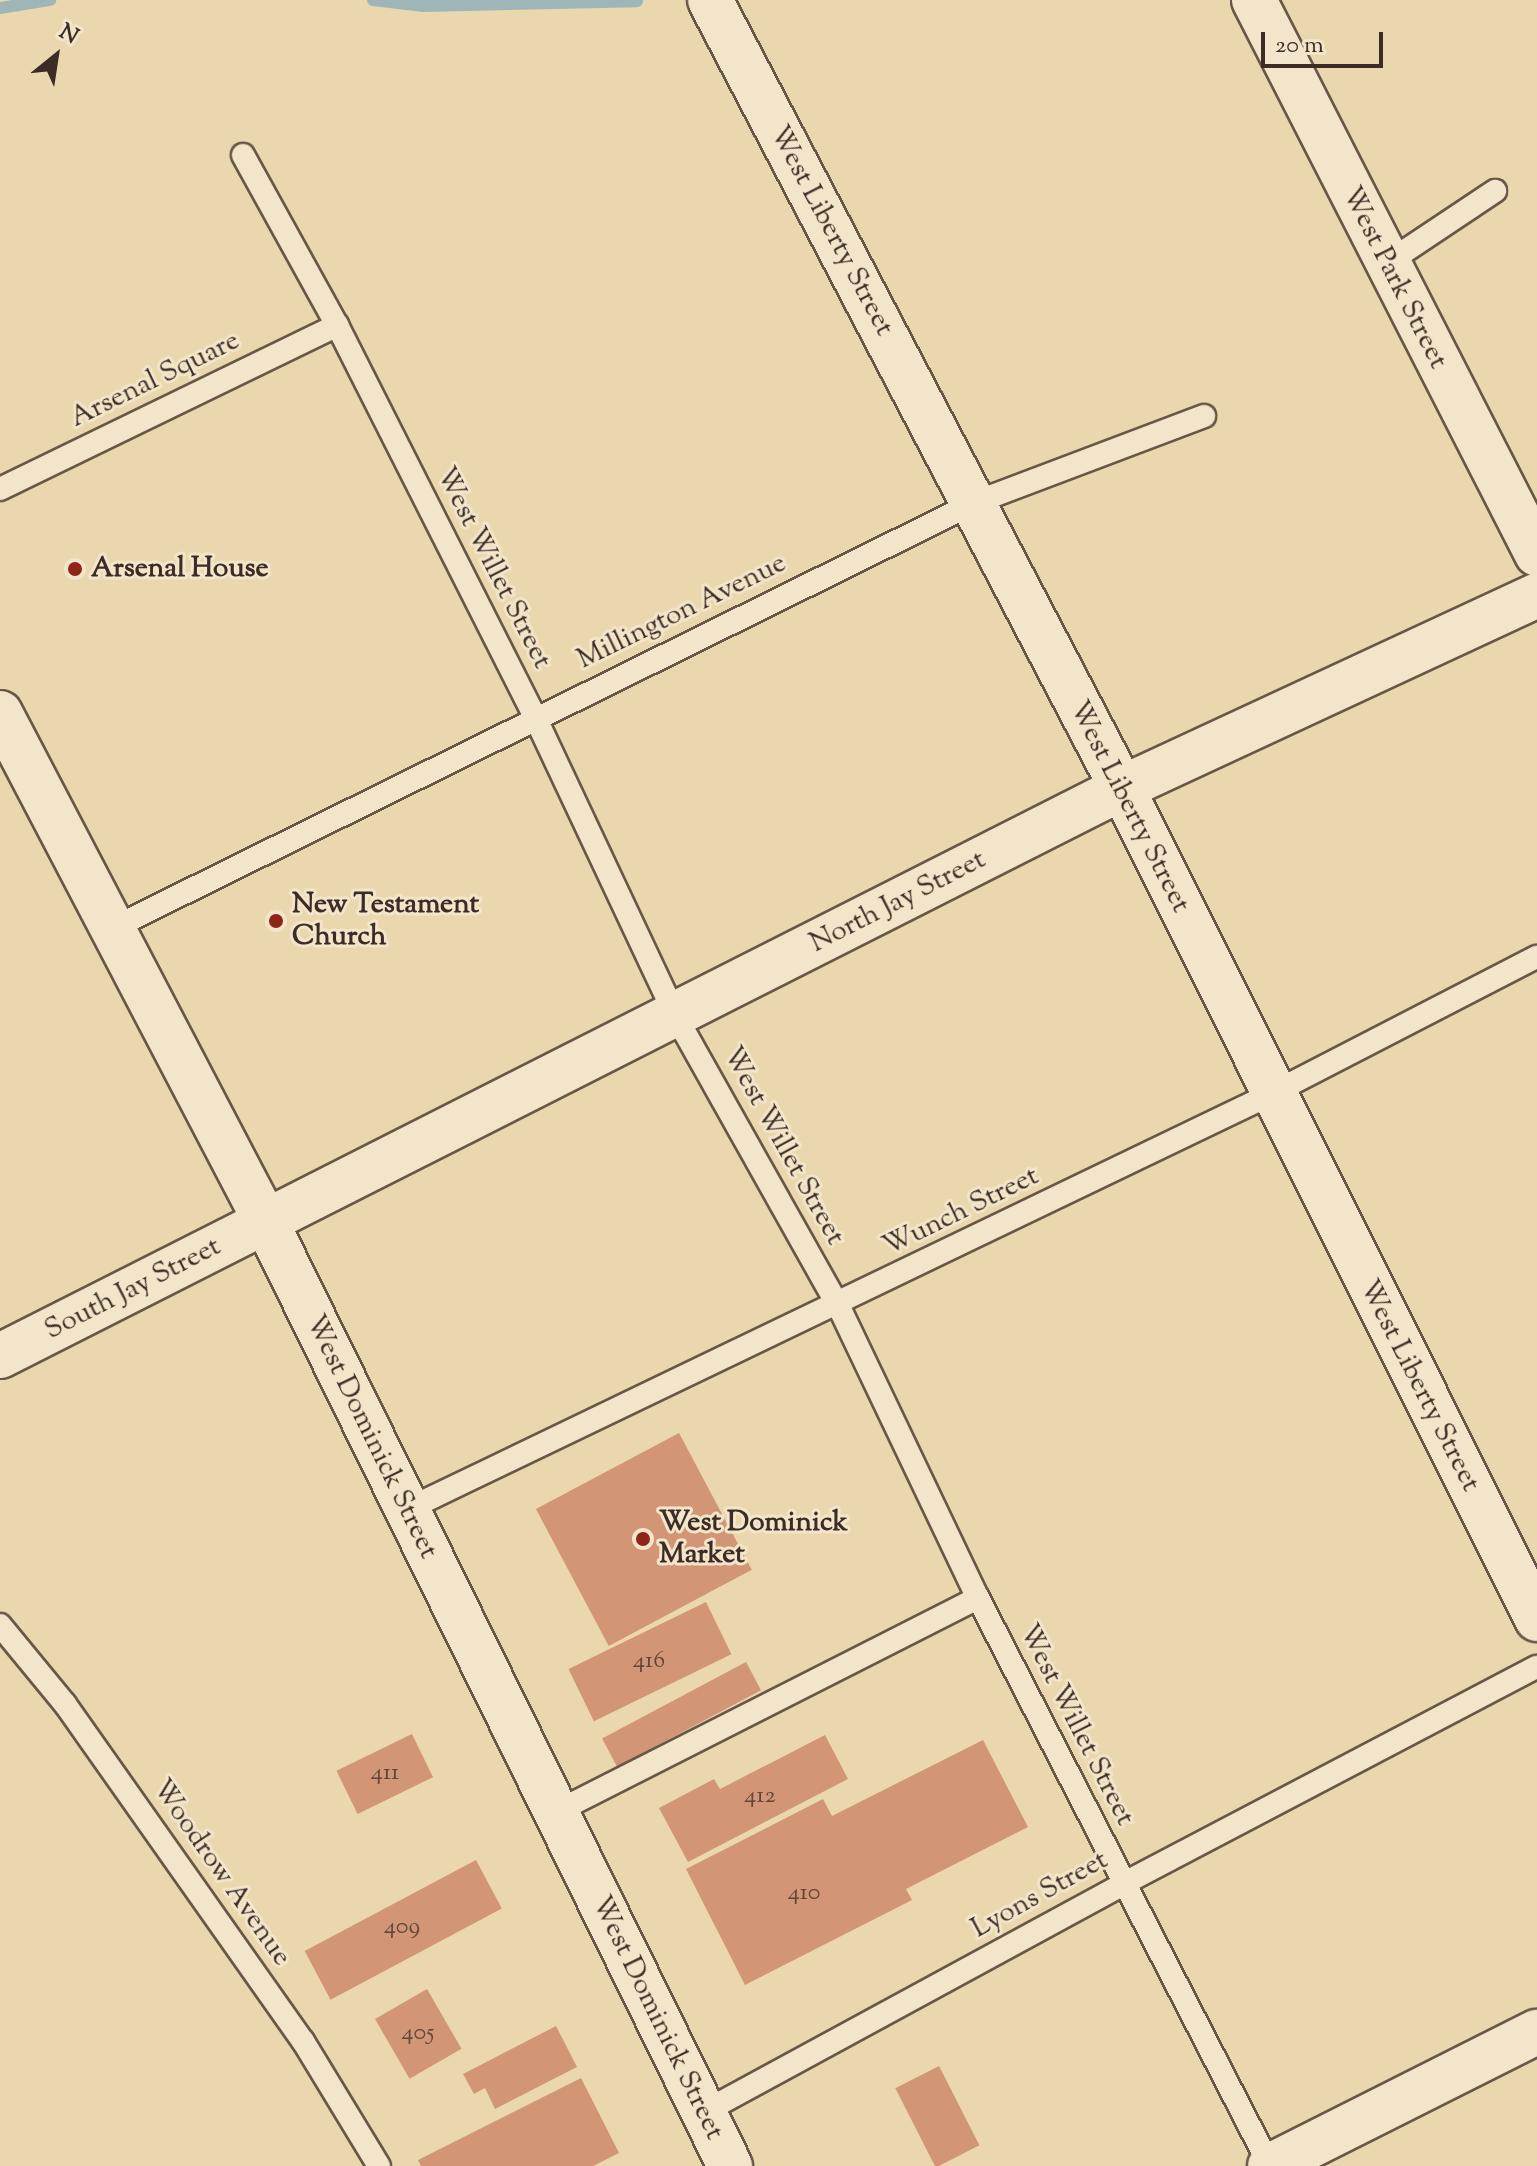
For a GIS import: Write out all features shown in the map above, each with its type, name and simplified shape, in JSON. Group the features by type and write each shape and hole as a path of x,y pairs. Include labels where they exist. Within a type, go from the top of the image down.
{"street":[{"name":"West Liberty Street","path":"710,0 1122,788 1271,1094 1537,1619"},
{"name":"West Park Street","path":"1254,0 1537,554"},
{"name":"North Jay Street","path":"266,1222 1122,788 1537,595"},
{"name":"West Dominick Street","path":"0,713 266,1222 730,2166"},
{"name":"South Jay Street","path":"0,1356 266,1222"},
{"path":"1270,2166 1537,2032"}],"lane":[{"name":"West Willet Street","path":"243,155 337,325 535,717 675,1015 838,1305 978,1598 1270,2166"},
{"path":"1387,263 1495,191"},
{"name":"Arsenal Square","path":"0,489 337,325"},
{"name":"Millington Avenue","path":"111,929 535,717 974,503 1204,416"},
{"name":"Wunch Street","path":"406,1510 838,1305 1271,1094 1537,957"},
{"path":"556,1812 978,1598"},
{"name":"Woodrow Avenue","path":"0,1625 65,1704 303,2041 379,2166"},
{"name":"Lyons Street","path":"702,2113 1123,1884 1537,1667"}],"building":[{"name":"West Dominick Market","path":"679,1433 752,1570 609,1646 536,1509"},
{"path":"706,1602 731,1654 594,1721 568,1669"},
{"path":"746,1662 761,1690 617,1767 602,1739"},
{"path":"412,1734 433,1777 358,1814 337,1771"},
{"path":"825,1735 848,1779 688,1862 659,1808 714,1779 720,1789"},
{"path":"983,1740 1028,1827 906,1889 912,1900 745,1985 686,1869 823,1799 832,1816"},
{"path":"476,1860 502,1909 331,2000 305,1951"},
{"path":"427,1989 462,2049 410,2079 375,2019"},
{"path":"556,2026 577,2067 495,2109 485,2088 474,2094 463,2074"},
{"path":"939,2066 979,2145 935,2166 895,2088"},
{"path":"581,2078 619,2153 593,2166 421,2166 418,2160"}],"waterway":[{"path":"0,8 50,0"},
{"path":"373,0 424,6 637,1"}],"place":[{"name":"Arsenal House","path":"75,569"},
{"name":"New Testament Church","path":"276,921"},
{"name":"West Dominick Market","path":"643,1539"}]}
